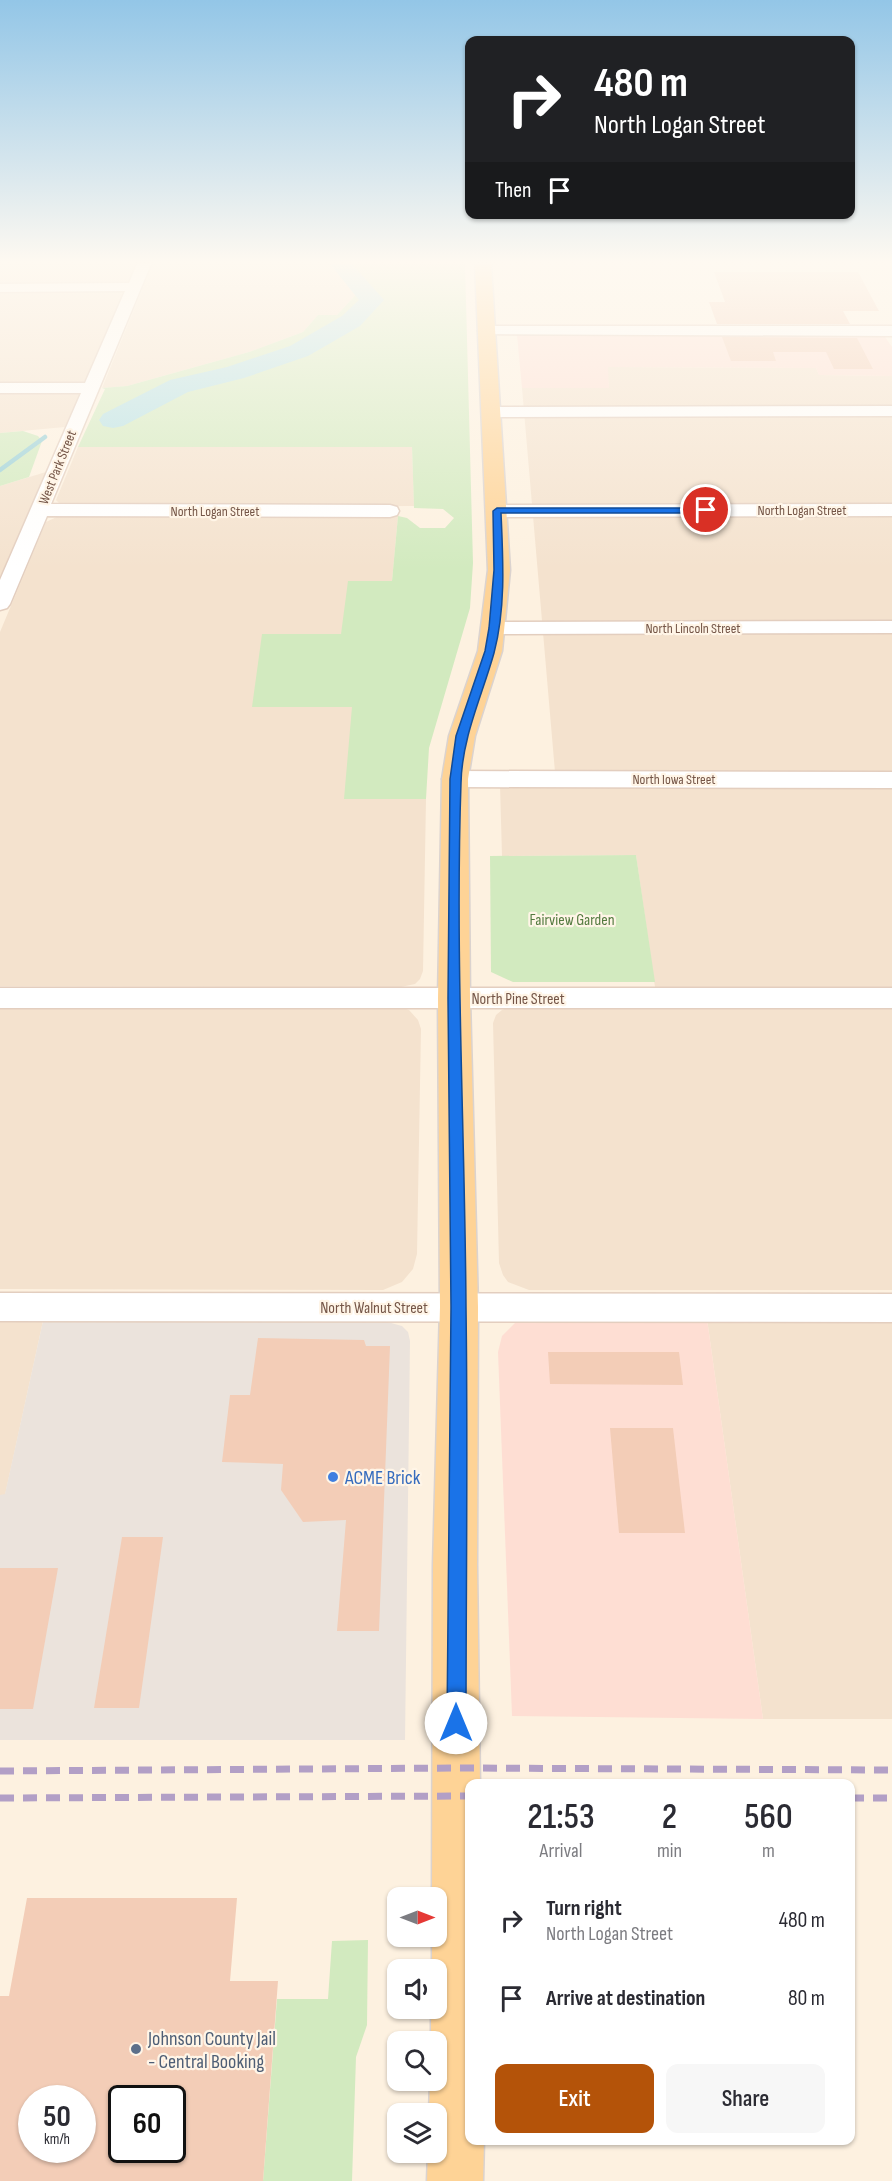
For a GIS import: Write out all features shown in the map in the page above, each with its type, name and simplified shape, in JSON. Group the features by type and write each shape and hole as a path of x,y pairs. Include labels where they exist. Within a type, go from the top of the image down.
{"main road":[{"path":"455,2181 458,2044 455,1565 459,1307 454,998 455,779 462,736 490,651 499,570 488,366"}],"street":[{"name":"West Park Street","path":"0,604 100,366"},
{"path":"0,388 90,388"},
{"path":"491,412 892,411"},
{"name":"North Logan Street","path":"40,510 390,511"},
{"name":"North Logan Street","path":"497,511 892,510"},
{"name":"North Lincoln Street","path":"494,628 892,627"},
{"name":"North Iowa Street","path":"455,779 892,780"},
{"name":"North Pine Street","path":"0,998 892,998"},
{"name":"North Walnut Street","path":"0,1307 892,1308"}],"shaded area":[{"path":"0,366 93,366 65,427 0,433"},
{"path":"111,366 200,366 127,386 102,388"},
{"path":"520,366 892,366 892,376 819,375 816,368 608,367 609,388 522,388"},
{"path":"607,367 816,368 819,375 892,376 892,772 555,772 522,388 609,388"},
{"path":"78,447 412,447 414,506 76,507 60,504 56,500"},
{"path":"46,472 0,577 0,486"},
{"path":"392,514 398,516 392,581 341,634 252,707 353,707 345,799 426,799 423,971 420,979 415,984 401,987 0,986 0,632 46,522 61,515"},
{"path":"500,785 892,785 892,987 655,987 636,855 502,856"},
{"path":"0,1006 400,1007 409,1010 418,1020 421,1029 417,1254 413,1269 402,1282 383,1290 0,1289"},
{"path":"892,1006 892,1290 529,1290 508,1282 503,1275 499,1263 493,1023 496,1015 502,1010 509,1007"},
{"path":"707,1319 892,1319 892,1719 763,1719"},
{"path":"707,1319 763,1719 512,1716 498,1352 502,1336 516,1322 526,1320"},
{"path":"380,1320 402,1326 408,1332 410,1341 405,1740 0,1740 0,1495 5,1494 43,1321"},
{"path":"0,1321 43,1321 5,1495 0,1495"}],"green space":[{"path":"200,366 468,366 473,563 470,608 429,748 426,799 344,799 352,707 252,707 262,634 341,634 348,581 392,581 398,516 407,518 420,528 445,528 454,518 443,509 414,508 412,447 78,447 105,389 102,388 127,386"},
{"path":"23,431 38,436 42,441 29,477 0,486 0,433"},
{"name":"Fairview Garden","path":"636,855 655,982 513,982 491,972 490,856"},
{"path":"368,1940 367,2025 356,2057 352,2181 263,2181 277,1999 328,1999 332,1941"}],"building":[{"path":"832,366 871,366 873,369 834,369"},
{"name":"ACME Brick","path":"258,1338 364,1340 366,1346 390,1346 379,1631 337,1631 346,1520 303,1522 281,1490 283,1464 222,1462 230,1395 250,1395"},
{"path":"548,1352 679,1352 683,1385 550,1384"},
{"path":"610,1428 673,1428 685,1533 619,1533"},
{"path":"122,1537 163,1537 139,1708 94,1708"},
{"path":"0,1568 58,1568 33,1709 0,1709"},
{"name":"Johnson County Jail - Central Booking","path":"27,1898 237,1898 230,1981 278,1981 263,2181 0,2181 0,1996 9,1996"}],"waterway":[{"path":"113,420 179,386 256,366"},
{"path":"0,470 45,437"}],"railway":[{"path":"0,1771 456,1768 892,1770"},
{"path":"0,1798 465,1796"},
{"path":"855,1798 892,1798"}],"place":[{"name":"ACME Brick","path":"333,1477"},
{"name":"Johnson County Jail - Central Booking","path":"136,2049"}],"route":[{"path":"456,1723 455,1565 459,1307 454,998 455,779 462,736 490,651 494,628 499,570 497,511 706,510"}]}
